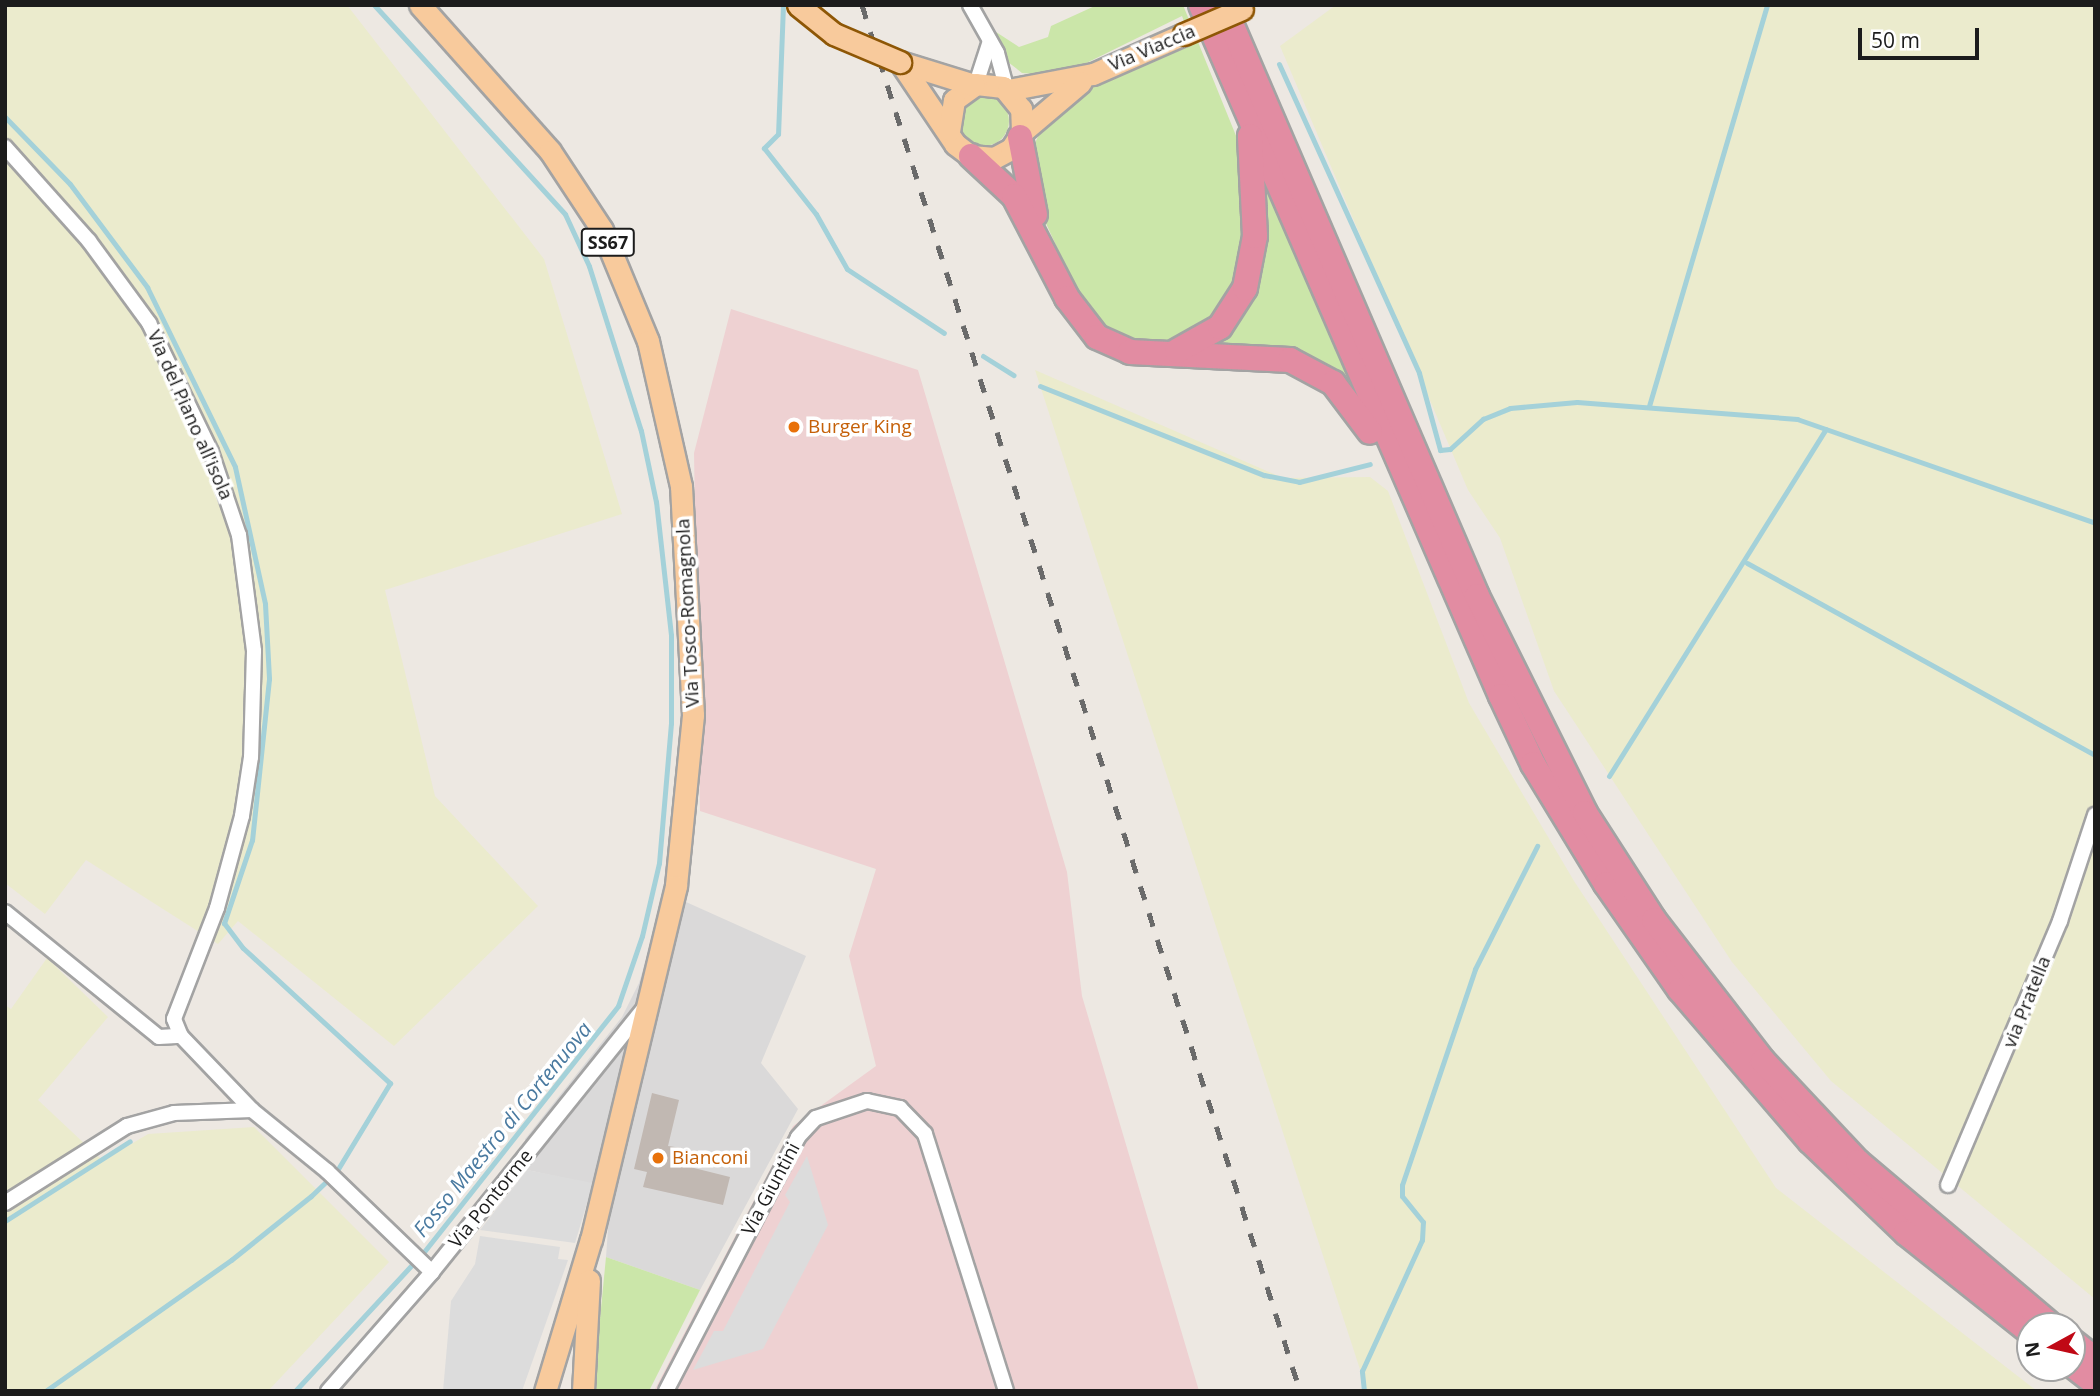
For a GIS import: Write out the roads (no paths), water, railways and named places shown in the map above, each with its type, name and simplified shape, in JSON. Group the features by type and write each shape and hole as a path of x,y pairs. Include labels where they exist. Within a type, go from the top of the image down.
{"highway":[{"path":"1201,5 1412,497 1533,764 1606,884 1680,990 1771,1100 1870,1201 2016,1321"},
{"path":"1238,7 1477,596 1585,813 1654,920 1763,1061 1875,1178 2035,1312"},
{"path":"1170,354 1213,334 1245,288 1256,211 1248,115"},
{"path":"1021,135 1047,253"},
{"path":"971,156 1014,196 1047,253 1072,307 1097,337 1130,352 1274,356 1320,373 1354,405 1412,497"}],"main road":[{"name":"Via Tosco-Romagnola","path":"420,5 450,44 550,151 602,230 648,341 681,486 691,620 691,761 676,886 591,1239"},
{"name":"Via Tosco-Romagnola","path":"438,5 450,44"},
{"path":"798,5 835,34 900,62 975,84 1007,90 1093,74"},
{"name":"Via Viaccia","path":"1093,74 1238,7"},
{"path":"900,62 958,148 971,156 999,156 1093,74"},
{"path":"948,130 951,105 975,84"},
{"path":"1007,90 1021,109 1021,135"},
{"path":"545,1391 591,1239"},
{"path":"583,1391 591,1239"}],"street":[{"path":"970,5 990,40 1007,90"},
{"path":"975,84 990,40"},
{"name":"Via del Piano all'isola","path":"5,147 89,241 149,323 211,452 239,535 254,651 251,757 243,816 218,908 174,1019 181,1036"},
{"name":"via Pratella","path":"1948,1185 2050,945 2095,815"},
{"path":"5,912 159,1037 181,1036 251,1110 327,1171 428,1268"},
{"name":"Via Pontorme","path":"328,1391 648,1003"},
{"name":"Via Giuntini","path":"666,1391 798,1137 816,1118 867,1101 900,1108 925,1134 1006,1391"},
{"path":"5,1203 127,1126 174,1113 251,1110"}],"waterway":[{"name":"Fosso Maestro di Cortenuova","path":"295,1391 423,1253 618,1006 642,936 659,863 671,723 671,635 656,502 641,431 589,266 565,214 374,5"},
{"path":"783,5 778,134 764,148 816,214 847,269 944,333"},
{"path":"1649,406 1767,5"},
{"path":"1279,64 1419,373 1440,450 1450,449 1483,419 1510,408 1577,402 1797,419 2095,523"},
{"path":"5,117 70,184 147,287 235,467 265,604 269,679 252,840 224,923 243,948 390,1083 336,1172 311,1196 231,1260 45,1391"},
{"path":"983,356 1013,375"},
{"path":"1040,386 1264,475 1299,482 1370,464"},
{"path":"1609,776 1826,429"},
{"path":"1747,563 2095,755"},
{"path":"1364,1391 1362,1371 1422,1240 1423,1222 1402,1196 1402,1185 1475,969 1537,846"},
{"path":"5,1221 130,1141"}],"railway":[{"path":"862,5 1300,1391"}],"place":[{"name":"Burger King","path":"794,427"},
{"name":"Bianconi","path":"658,1158"}]}
